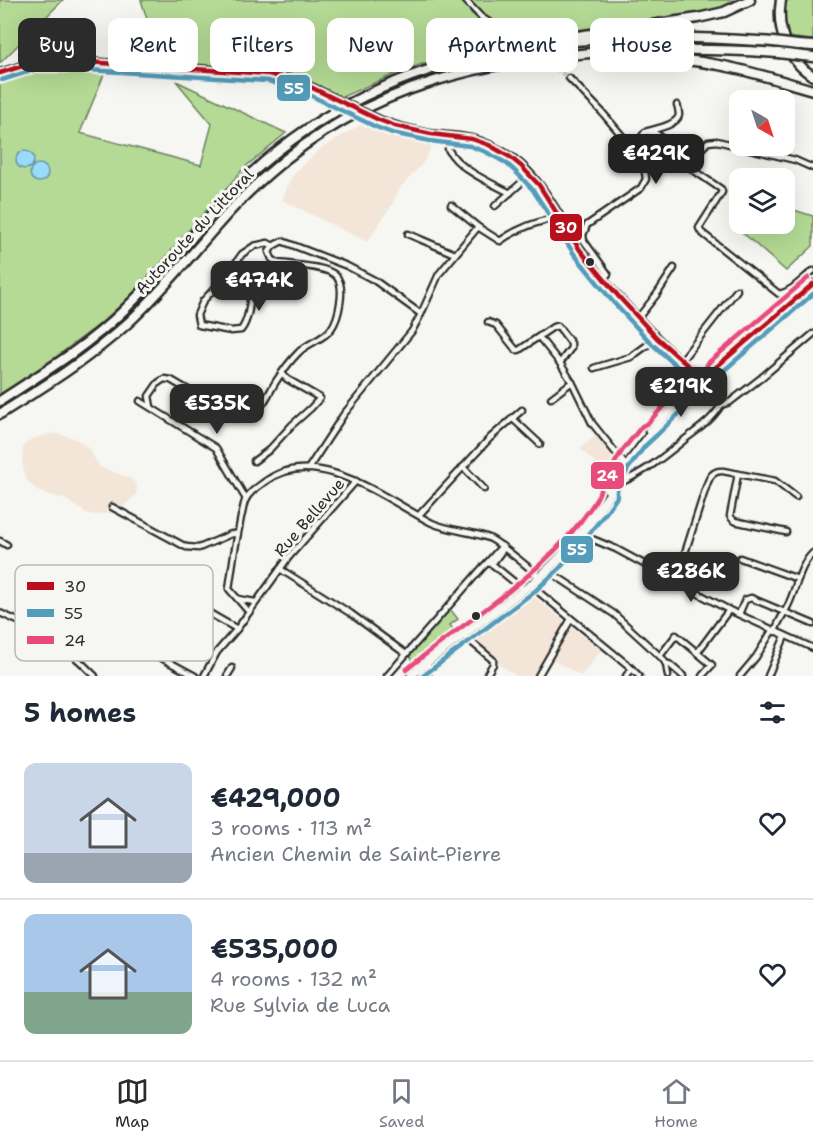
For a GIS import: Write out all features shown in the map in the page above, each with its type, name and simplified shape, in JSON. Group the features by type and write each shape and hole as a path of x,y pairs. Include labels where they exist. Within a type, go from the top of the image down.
{"highway":[{"path":"578,35 698,18 734,8 750,0"},
{"path":"781,0 780,21 783,37 801,66 813,76"},
{"name":"Autoroute du Littoral","path":"578,42 694,38 813,46"},
{"name":"Autoroute du Littoral","path":"578,54 652,50 723,50 813,57"},
{"path":"578,58 634,56 680,59 727,66 813,90"},
{"name":"Autoroute du Littoral","path":"0,401 84,344 120,315 253,172 304,131 340,108 390,83 426,70"},
{"name":"Autoroute du Littoral","path":"0,414 87,358 129,322 166,284 232,208 274,168 323,131 373,104 413,88 464,72"}],"main road":[{"path":"0,73 35,62 71,61 269,74 300,82 395,126 431,134 472,139 489,145 510,157 530,175 549,198 580,250 603,279 657,338 704,380"},
{"path":"413,675 547,570 580,534 612,492 636,445 648,431 652,430 704,380 717,372 813,286"},
{"path":"692,370 696,388"}],"street":[{"path":"465,0 483,18"},
{"path":"569,78 635,151 645,172 646,179 641,188 587,225 583,235 584,241 608,274 603,279"},
{"path":"635,151 645,132 669,126 678,119 677,105"},
{"path":"647,132 655,133 671,144"},
{"path":"813,168 795,160 717,141 708,142 698,152 691,165 693,170 722,192 699,228 700,230 779,294 798,284 813,271"},
{"path":"448,149 461,165 510,193"},
{"path":"495,206 530,175"},
{"path":"451,205 500,241 533,223 560,217"},
{"path":"308,469 344,414 412,331 439,274 478,227"},
{"path":"408,234 455,254"},
{"path":"151,407 149,396 158,383 164,379 171,380 236,417 245,417 257,411 265,402 282,373 300,351 330,331 340,302 340,283 335,274 322,269 278,263 272,259 269,252 273,246 282,241 347,266 374,280 421,314"},
{"path":"238,260 242,277 252,284 244,327 241,330 231,331 199,325 197,315 203,301 238,260 254,246 268,243 273,246"},
{"path":"638,318 674,268"},
{"path":"681,361 737,290"},
{"path":"488,322 495,325 516,350 558,326 572,345 560,363"},
{"path":"617,479 622,482 631,478 667,454 711,419 721,405 730,402 813,334"},
{"path":"539,337 572,382 592,423 626,464"},
{"path":"594,368 631,357 657,338"},
{"path":"254,461 269,450 320,398 287,379 282,373"},
{"path":"711,374 712,392"},
{"path":"704,380 721,405"},
{"path":"551,398 572,382"},
{"path":"696,388 712,392"},
{"path":"140,401 216,448 246,499"},
{"path":"419,514 490,438 522,410"},
{"path":"512,418 540,444"},
{"path":"463,467 484,489"},
{"path":"249,612 229,589 237,534 246,499 252,491 275,474 293,470 308,469 337,474 356,481 444,528 488,538 503,547 539,577"},
{"path":"676,581 709,478 712,475 719,471 775,481 796,497"},
{"path":"738,474 730,516 734,520 786,532"},
{"name":"Rue Bellevue","path":"213,660 288,558 356,481"},
{"path":"112,507 186,547 199,548 231,534 237,534"},
{"path":"580,534 616,549 729,610 813,648"},
{"path":"0,541 8,545"},
{"path":"387,676 503,547"},
{"path":"740,676 774,631 791,600 806,562 813,553"},
{"path":"740,558 798,579"},
{"path":"490,564 527,587 571,620 639,676"},
{"path":"280,569 350,614 405,654"},
{"path":"547,570 614,614 660,656 666,664 668,676"},
{"path":"739,614 745,600 749,598 813,624"},
{"path":"238,599 255,602"},
{"path":"697,652 729,610"},
{"path":"0,613 15,620"},
{"path":"213,615 237,628"},
{"path":"538,676 571,620"},
{"path":"463,635 493,660 486,676"},
{"path":"660,656 676,635 712,665 702,676"},
{"path":"768,676 784,636"},
{"path":"79,661 95,676"},
{"path":"167,661 195,676"},
{"name":"Rue Bellevue","path":"205,674 213,661"},
{"path":"428,662 428,676"},
{"path":"666,664 669,664 680,675"},
{"path":"227,676 232,668"},
{"path":"626,676 632,669"},
{"path":"205,674 212,676"},
{"path":"413,675 423,676"}],"shaded area":[{"path":"367,121 412,139 435,140 423,163 400,188 392,205 367,242 282,200 292,176 320,149"},
{"path":"53,433 74,438 89,449 100,467 132,479 137,486 136,495 113,512 96,515 86,513 65,499 40,492 25,477 22,461 23,448 32,439"},
{"path":"597,435 620,464 611,478 580,448"},
{"path":"533,596 563,620 565,625 535,676 516,676 499,664 498,659 472,638 479,630 523,597"},
{"path":"573,628 601,650 581,676 553,660 566,635"}],"green space":[{"path":"0,0 63,0 45,18 18,18 18,45 0,63"},
{"path":"141,0 462,0 477,18 426,18 426,63 414,67 414,18 327,18 327,72 400,72 342,97 316,84 276,72 315,72 315,18 210,18 210,65 198,64 198,18 147,18"},
{"path":"469,0 743,0 693,15 671,18 590,18 590,29 578,30 578,18 489,18"},
{"path":"785,0 813,0 813,40 787,37 784,18"},
{"path":"23,72 105,72 80,133 201,165 212,124 176,81 286,133 244,168 144,284 100,324 0,394 0,79"},
{"path":"795,210 813,216 813,246 786,271 744,234 795,234"},
{"path":"450,609 458,619 450,625 456,633 416,664 409,656"}],"water":[{"path":"25,151 31,154 34,160 31,166 25,169 19,166 16,160 19,154"},
{"path":"39,164 45,167 48,173 45,179 39,182 33,179 30,173 33,167"}],"tunnel":[{"path":"561,72 569,78"}],"transit line":[{"name":"30","path":"0,73 35,62 71,61 269,74 300,82 395,126 431,134 472,139 489,145 510,157 539,185 580,250 619,297 657,338 704,380"},
{"name":"55","path":"2,80 36,69 71,69 268,81 297,89 392,133 470,146 486,152 506,163 533,190 574,254 613,302 652,344 699,386"},
{"name":"24","path":"406,670 498,600 542,563 590,509 622,451 642,426 705,370 708,363 808,278"},
{"name":"30","path":"704,380 813,284"},
{"name":"55","path":"709,386 813,294"},
{"name":"55","path":"423,676 535,591 558,570 608,510 617,497 617,490 628,469 645,446 699,394"}]}
